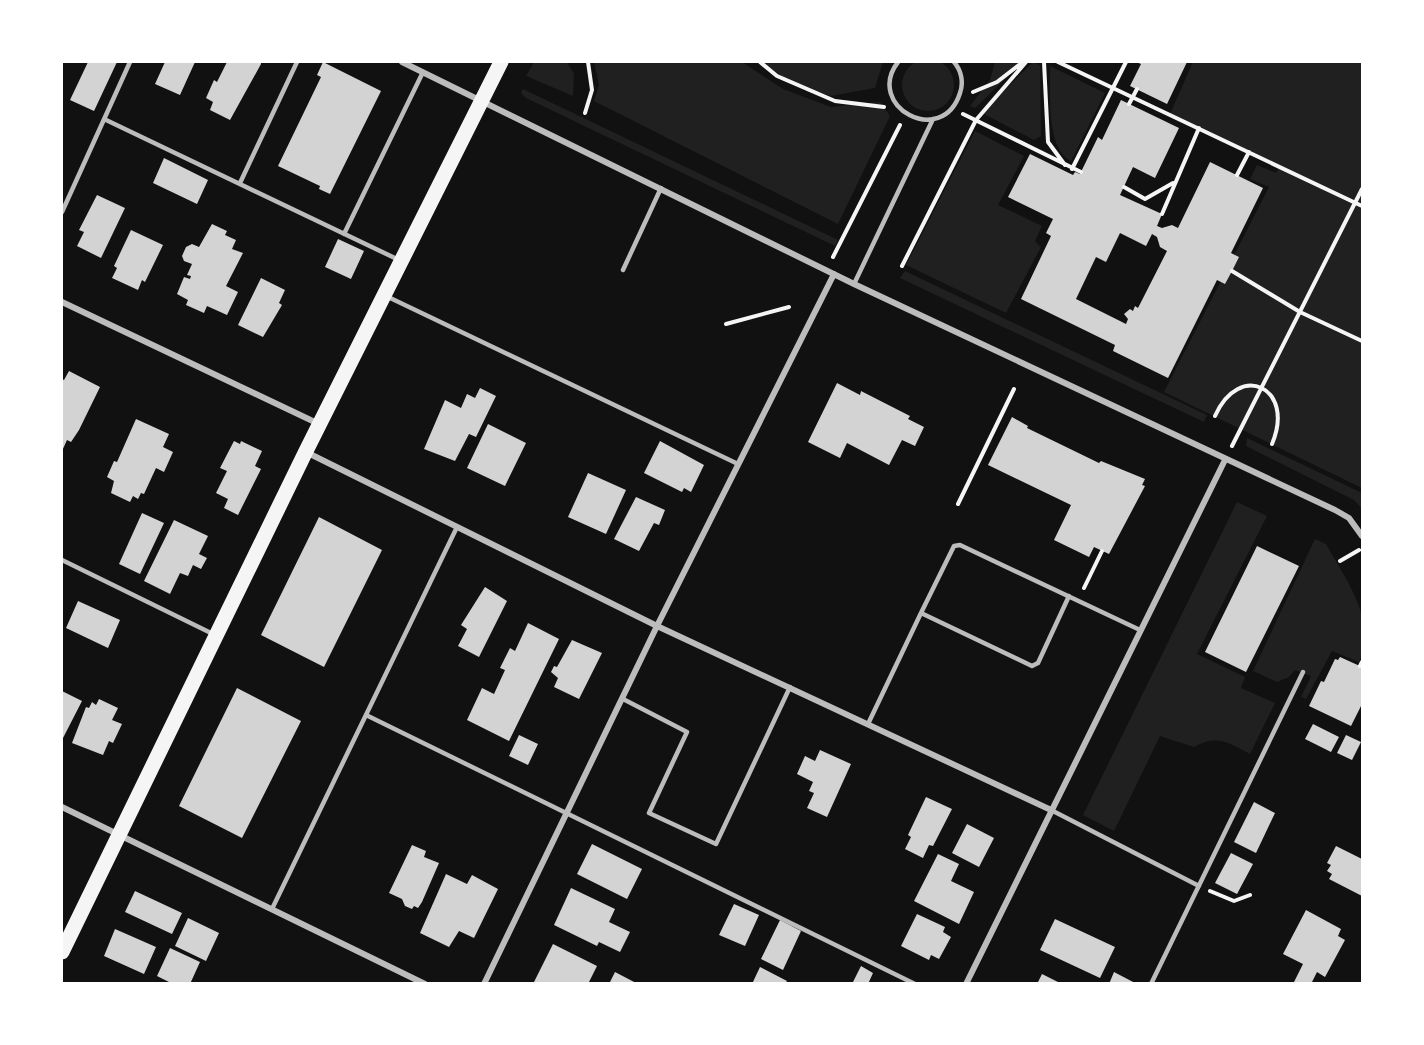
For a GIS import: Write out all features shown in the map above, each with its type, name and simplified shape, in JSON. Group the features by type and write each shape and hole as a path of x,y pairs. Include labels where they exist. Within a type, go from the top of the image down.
{"main road":[{"path":"62,952 215,635 501,62"}],"street":[{"path":"402,62 854,284 1335,510 1349,518 1362,536"},
{"path":"484,984 657,626 834,274"},
{"path":"62,302 320,424"},
{"path":"306,451 657,626 1051,810"},
{"path":"966,984 1225,460"},
{"path":"62,807 425,984"}],"lane":[{"path":"62,212 130,62"},
{"path":"240,183 297,62"},
{"path":"898,62 891,76 890,87 893,99 900,109 921,120 933,119 951,109 959,97 961,76 954,62"},
{"path":"344,234 423,72"},
{"path":"104,119 402,261"},
{"path":"854,284 933,119"},
{"path":"622,270 661,188"},
{"path":"384,295 738,464"},
{"path":"272,909 457,527"},
{"path":"868,724 954,546 960,545 1140,630"},
{"path":"62,560 215,635"},
{"path":"921,613 1032,666 1038,663 1069,597"},
{"path":"1151,984 1302,672"},
{"path":"623,699 687,732 649,813 716,844 790,687"},
{"path":"366,715 915,984"},
{"path":"1051,810 1199,886"}],"path":[{"path":"585,113 592,90 588,62"},
{"path":"760,62 777,76 835,101 900,109"},
{"path":"959,97 997,82 1025,62"},
{"path":"902,266 976,120 1025,62"},
{"path":"1044,62 1048,142 1065,165"},
{"path":"1058,62 1362,206"},
{"path":"1068,62 1070,67"},
{"path":"1072,169 1126,62"},
{"path":"1129,104 1137,89"},
{"path":"951,109 1081,172"},
{"path":"827,270 906,113"},
{"path":"1162,214 1199,128"},
{"path":"1237,175 1249,152"},
{"path":"1124,187 1145,199 1174,183"},
{"path":"1225,460 1362,189"},
{"path":"1232,271 1300,312 1362,341"},
{"path":"726,324 789,307"},
{"path":"1215,416 1227,395 1241,387 1254,384 1262,387 1277,401 1279,418 1272,444"},
{"path":"958,504 1014,389"},
{"path":"1340,561 1362,548"},
{"path":"1078,601 1102,551"},
{"path":"1199,886 1227,900 1234,901 1250,895"}],"shaded area":[{"path":"928,59 938,61 946,67 952,75 954,85 952,95 946,103 938,109 928,111 918,109 910,103 904,95 902,85 904,75 910,67 918,61"},
{"path":"534,62 567,62 574,74 573,96 526,76"},
{"path":"594,62 742,62 783,89 831,107 880,102 890,116 838,224 594,101 599,85"},
{"path":"762,62 883,62 875,88 831,96 790,82"},
{"path":"995,62 1023,62 975,108 970,106 990,80"},
{"path":"1033,62 1040,65 1041,136 1034,140 982,113"},
{"path":"1193,62 1362,62 1362,488 1164,392 1269,187 1250,179 1257,165 1276,173 1280,166 1170,114"},
{"path":"1050,66 1105,93 1071,161 1063,154 1053,132"},
{"path":"523,89 838,240 835,246 526,98 521,93"},
{"path":"975,131 1024,156 998,205 1042,226 1035,241 1041,247 1006,313 906,265"},
{"path":"905,271 1207,415 1204,422 900,278"},
{"path":"1247,438 1362,493 1362,509 1354,500 1246,446"},
{"path":"1237,502 1267,516 1197,654 1245,677 1241,688 1275,703 1250,754 1223,742 1210,741 1194,747 1160,736 1114,831 1083,815"},
{"path":"1315,539 1326,544 1350,585 1357,600 1365,631 1364,647 1359,662 1332,651 1306,699 1301,697 1311,676 1295,670 1289,677 1277,682 1253,671"}],"building":[{"path":"88,62 117,62 94,111 70,100"},
{"path":"165,62 195,62 180,95 155,84"},
{"path":"227,62 261,62 230,120 210,110 213,102 206,98 214,80 217,82"},
{"path":"323,62 381,91 330,194 319,189 320,186 278,166 321,77 317,75"},
{"path":"1136,62 1187,62 1167,104 1130,86 1141,64"},
{"path":"1121,100 1179,128 1155,178 1133,167 1120,195 1162,214 1157,226 1162,228 1172,225 1178,228 1210,162 1263,188 1231,253 1239,257 1232,271 1225,284 1217,280 1168,378 1113,351 1115,345 1021,299 1051,236 1046,233 1053,219 1008,197 1030,154 1073,175 1075,172 1080,174 1098,137 1102,140","holes":["1120,233 1146,246 1152,234 1157,237 1160,247 1167,251 1138,308 1135,306 1133,311 1130,309 1124,314 1128,319 1126,324 1076,299 1096,257 1106,262"]},
{"path":"164,158 208,180 197,204 153,183"},
{"path":"97,195 125,208 101,258 77,246 84,232 79,230"},
{"path":"212,224 227,231 225,235 236,240 232,249 243,253 226,286 238,292 227,315 207,306 204,313 186,305 188,300 177,294 184,277 190,279 191,276 187,275 192,264 184,261 182,256 186,247 192,244 199,247"},
{"path":"131,230 163,245 145,282 142,280 138,290 112,278 117,268 114,266"},
{"path":"338,239 364,251 351,279 325,267"},
{"path":"261,278 285,290 279,303 282,305 263,337 238,325"},
{"path":"69,371 100,387 79,430 71,442 67,440 62,451 62,379 64,380"},
{"path":"837,383 860,395 861,391 910,416 908,419 924,427 915,446 902,440 889,465 847,443 840,458 808,442"},
{"path":"480,388 496,396 476,437 469,434 455,461 424,449 445,400 461,408 467,394 475,398"},
{"path":"1012,417 1028,426 1027,428 1099,463 1101,461 1145,479 1142,485 1145,486 1109,554 1094,547 1089,557 1054,540 1071,505 988,465"},
{"path":"136,419 169,434 163,447 173,452 164,472 156,468 144,494 141,493 138,499 133,496 130,502 111,493 114,481 107,477 114,461 117,462"},
{"path":"488,424 526,443 505,486 467,468"},
{"path":"234,441 240,444 241,441 262,451 255,466 261,469 238,515 224,508 228,499 216,493 227,471 220,468"},
{"path":"660,441 704,465 691,492 684,488 682,492 644,473"},
{"path":"588,473 626,490 606,534 568,517"},
{"path":"636,497 665,510 659,525 654,523 639,551 614,539"},
{"path":"142,513 164,523 140,574 119,564"},
{"path":"319,517 382,550 324,667 261,635"},
{"path":"174,520 208,536 199,554 207,558 201,569 193,565 188,576 180,573 170,594 144,581"},
{"path":"1257,546 1299,566 1246,672 1205,652"},
{"path":"485,587 507,601 479,657 458,646 467,629 461,625"},
{"path":"78,601 120,620 108,648 66,628"},
{"path":"528,623 559,639 509,741 467,720 482,688 494,694 505,670 500,668 510,648 515,651"},
{"path":"572,640 602,653 579,699 554,687 558,678 551,672 554,666 557,667"},
{"path":"1340,657 1362,667 1362,704 1351,726 1309,706 1321,681 1324,682 1335,659 1338,660"},
{"path":"237,688 301,721 242,838 179,806"},
{"path":"62,691 82,701 63,738 62,737"},
{"path":"99,699 118,708 112,720 122,724 113,743 109,741 103,755 72,743 86,707 89,708 92,702 96,705"},
{"path":"1313,724 1339,737 1331,752 1305,739"},
{"path":"519,735 538,744 528,765 509,756"},
{"path":"1346,735 1361,742 1352,760 1337,753"},
{"path":"820,750 851,764 827,817 807,808 814,793 809,791 813,782 797,774 805,756 815,761"},
{"path":"926,797 952,809 933,846 929,845 923,858 905,849 911,837 908,835"},
{"path":"1254,802 1275,813 1256,853 1234,842"},
{"path":"967,824 994,838 979,867 952,853"},
{"path":"592,844 642,869 627,899 577,874"},
{"path":"412,845 426,851 424,857 439,863 422,902 418,908 414,906 412,909 405,906 402,899 389,893"},
{"path":"1336,846 1362,859 1362,896 1329,879 1332,874 1327,871 1331,865 1327,863"},
{"path":"1231,853 1253,864 1237,894 1215,883"},
{"path":"938,854 959,864 951,881 974,892 959,924 914,901"},
{"path":"446,874 467,884 472,875 498,889 474,938 459,931 449,947 420,933"},
{"path":"571,888 615,909 609,922 630,932 620,952 599,942 597,946 554,925"},
{"path":"135,891 182,913 172,934 125,912"},
{"path":"734,904 759,915 745,946 719,935"},
{"path":"1306,910 1341,929 1338,936 1345,940 1325,977 1317,972 1311,984 1293,984 1303,964 1283,954"},
{"path":"917,914 945,927 943,932 951,937 939,959 931,955 929,960 901,946"},
{"path":"188,918 219,933 206,961 175,946"},
{"path":"1055,919 1115,947 1100,978 1040,950"},
{"path":"780,920 801,931 783,970 761,959"},
{"path":"115,929 156,947 144,974 104,956"},
{"path":"553,944 597,966 588,984 533,984"},
{"path":"170,948 200,962 190,984 173,984 157,976"},
{"path":"861,966 873,973 868,984 852,984"},
{"path":"760,967 787,981 785,984 752,984"},
{"path":"615,972 638,984 609,984"},
{"path":"1114,972 1137,984 1109,984"},
{"path":"1042,974 1062,984 1037,984"}]}
